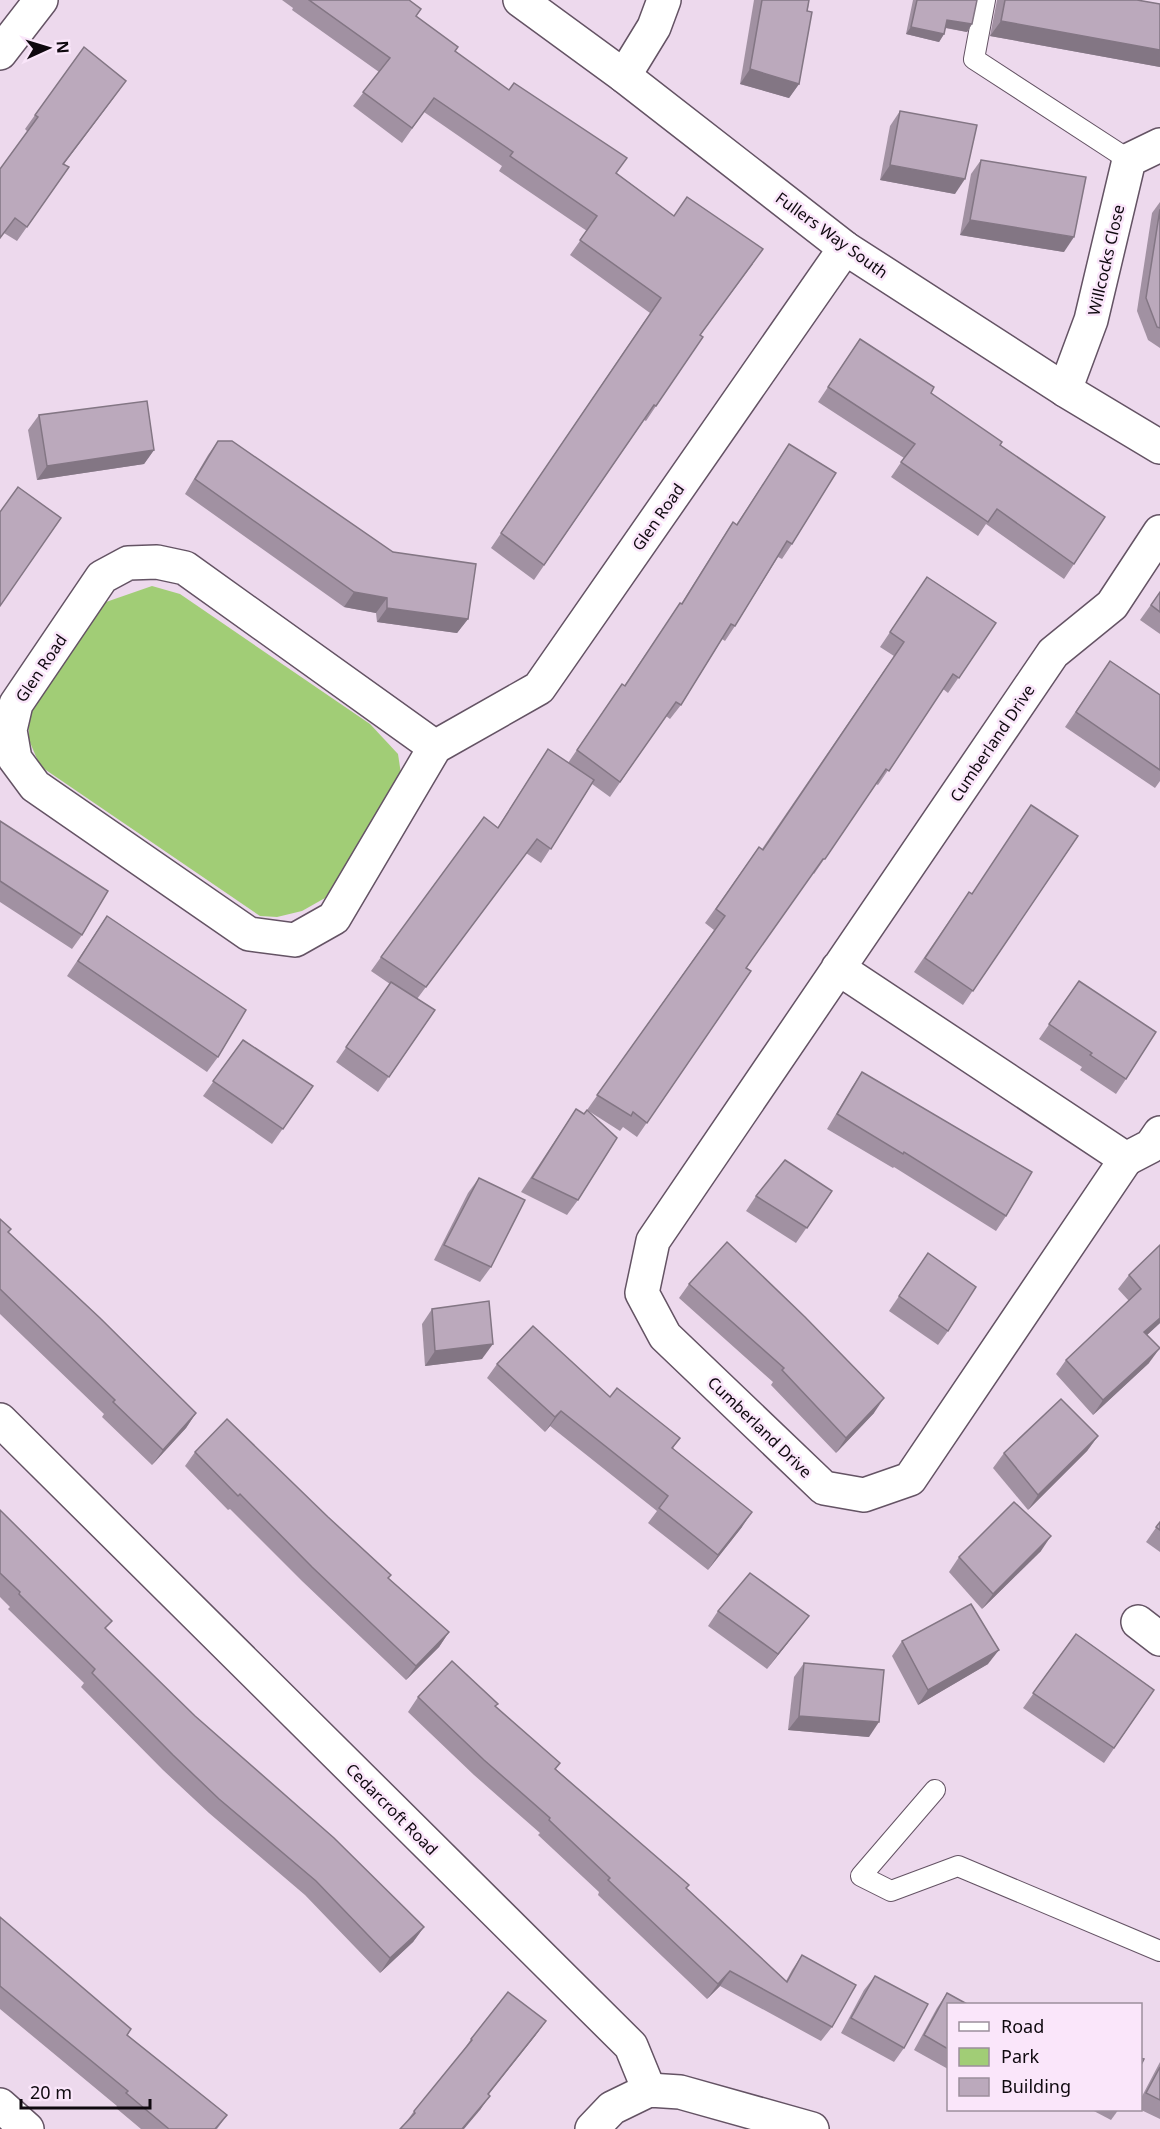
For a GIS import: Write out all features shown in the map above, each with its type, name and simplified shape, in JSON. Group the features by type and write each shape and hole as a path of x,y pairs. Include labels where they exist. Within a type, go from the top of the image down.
{"street":[{"name":"Fullers Way South","path":"520,0 624,76 845,248 1065,390 1160,447"},
{"path":"624,76 654,27 664,0"},
{"path":"0,53 31,4"},
{"path":"1129,160 1160,145"},
{"name":"Willcocks Close","path":"1065,390 1091,320 1129,160"},
{"name":"Glen Road","path":"435,747 185,568 157,562 128,564 102,577 16,704 10,730 15,759 35,786 249,934 295,940 334,918 435,747 539,688 845,248"},
{"name":"Cumberland Drive","path":"1160,532 1112,605 1053,652 653,1241 642,1293 665,1336 824,1488 864,1495 910,1479 1126,1159 1151,1146 1160,1133"},
{"path":"838,968 1126,1159"},
{"name":"Cedarcroft Road","path":"0,1420 631,2046 649,2090"},
{"path":"592,2129 612,2108 649,2090 680,2091 812,2129"},
{"path":"0,2105 27,2129"}],"lane":[{"path":"984,0 974,59 1129,160"},
{"path":"935,1790 861,1876 891,1891 958,1866 1160,1951"}],"green space":[{"path":"152,586 180,594 370,724 398,754 401,774 391,800 325,898 302,911 277,917 260,916 40,766 29,740 28,712 106,602"}],"building":[{"path":"309,0 409,0 421,9 416,16 458,47 455,51 509,90 514,83 627,158 616,173 674,216 687,197 763,249 700,335 703,337 544,565 501,533 661,298 580,240 597,216 510,156 513,152 434,98 412,128 363,92 390,58"},
{"path":"762,0 809,0 807,11 812,12 799,84 750,69"},
{"path":"917,0 977,0 972,24 947,20 944,34 911,27"},
{"path":"1005,0 1137,0 1160,4 1160,50 1001,21"},
{"path":"84,47 126,81 63,164 69,167 27,227 15,218 0,238 0,169 38,117 35,115"},
{"path":"900,111 977,125 965,179 890,165"},
{"path":"981,160 1086,177 1074,237 970,220"},
{"path":"1160,209 1160,328 1157,327 1146,298"},
{"path":"860,339 934,387 931,393 1002,442 1000,445 1105,517 1074,564 997,509 988,522 901,462 915,444 828,387"},
{"path":"147,401 154,450 47,466 39,415"},
{"path":"218,441 232,441 393,552 476,564 468,619 387,608 387,598 354,592 195,479"},
{"path":"789,444 836,473 792,544 787,541 735,626 731,624 681,705 676,702 620,782 577,750 622,684 625,686 680,603 682,604 733,522 737,525"},
{"path":"18,487 61,518 0,606 0,512"},
{"path":"927,577 996,623 959,678 953,674 889,771 886,769 825,859 746,968 751,971 647,1123 633,1112 631,1116 597,1095 725,916 716,909 759,847 763,850 904,642 890,632"},
{"path":"1160,592 1160,612 1151,605"},
{"path":"1110,661 1160,695 1160,770 1076,712"},
{"path":"548,749 594,780 551,849 537,839 426,987 381,957 484,817 498,828"},
{"path":"1031,805 1078,836 973,991 925,958 969,892 972,894"},
{"path":"0,821 108,891 82,935 0,881"},
{"path":"107,916 246,1010 218,1057 78,961"},
{"path":"1079,981 1156,1032 1126,1079 1049,1024"},
{"path":"391,982 435,1010 389,1077 346,1047"},
{"path":"243,1040 313,1086 283,1129 213,1081"},
{"path":"862,1072 1032,1172 1006,1216 904,1152 903,1154 837,1114"},
{"path":"576,1109 584,1114 587,1110 617,1138 578,1200 532,1178"},
{"path":"785,1160 832,1191 807,1228 756,1196"},
{"path":"479,1178 525,1200 491,1267 444,1245"},
{"path":"0,1219 11,1229 8,1232 100,1318 196,1413 163,1450 113,1402 115,1400 0,1289"},
{"path":"727,1242 884,1398 846,1438 782,1370 784,1368 689,1284"},
{"path":"1160,1245 1160,1318 1144,1332 1160,1348 1103,1400 1066,1360 1141,1289 1129,1275"},
{"path":"928,1253 976,1287 948,1331 899,1296"},
{"path":"489,1301 493,1344 435,1351 432,1309"},
{"path":"533,1326 610,1397 617,1388 680,1438 672,1448 752,1512 718,1555 659,1508 668,1496 561,1411 555,1417 497,1364"},
{"path":"1061,1399 1098,1436 1038,1495 1004,1453"},
{"path":"227,1419 391,1575 388,1578 449,1632 416,1666 195,1452"},
{"path":"1014,1502 1051,1536 993,1594 959,1557"},
{"path":"0,1510 112,1621 105,1628 195,1716 334,1838 424,1927 390,1958 316,1881 219,1799 173,1755 92,1673 95,1669 0,1573"},
{"path":"750,1573 809,1616 778,1654 718,1611"},
{"path":"971,1604 999,1650 928,1690 902,1641"},
{"path":"1076,1634 1154,1690 1114,1748 1033,1693"},
{"path":"452,1661 498,1704 495,1706 560,1763 555,1769 689,1885 686,1888 787,1982 802,1955 856,1985 832,2027 730,1971 718,1984 608,1880 610,1878 549,1820 550,1818 484,1760 418,1697"},
{"path":"804,1663 884,1670 879,1722 799,1716"},
{"path":"0,1917 131,2029 127,2035 227,2115 215,2129 169,2129 126,2093 128,2091 0,1986"},
{"path":"875,1976 928,2004 904,2048 851,2018"},
{"path":"508,1992 546,2021 488,2094 490,2096 462,2129 400,2129 415,2113 414,2111"},
{"path":"947,1993 965,2003 947,2003 947,2048 924,2035"},
{"path":"1160,2067 1160,2100 1146,2093"}]}
